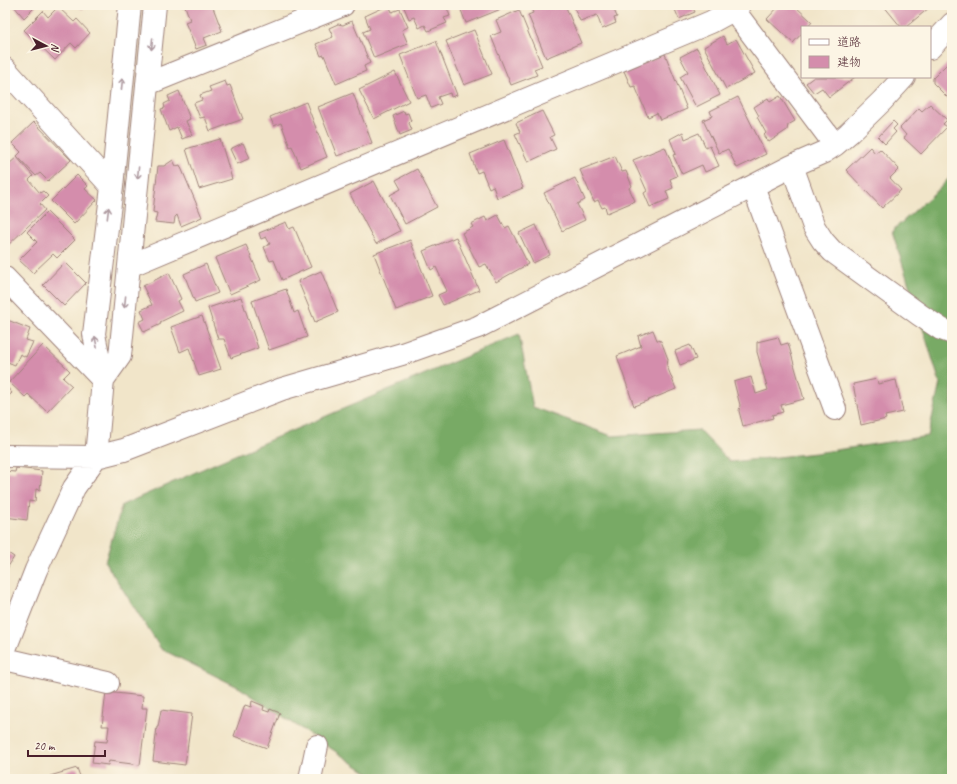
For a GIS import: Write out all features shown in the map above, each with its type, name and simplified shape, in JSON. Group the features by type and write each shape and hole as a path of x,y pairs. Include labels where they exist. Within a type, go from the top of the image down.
{"street":[{"path":"5,649 36,570 74,488 96,457 103,380 94,334 112,187 130,5"},
{"path":"103,380 120,356 156,5"},
{"path":"148,84 343,5"},
{"path":"129,266 711,22 734,7 835,145"},
{"path":"931,47 952,24"},
{"path":"5,69 112,187"},
{"path":"5,456 96,457 124,450 282,389 402,354 478,326 792,166 824,152 849,133 903,78"},
{"path":"792,166 814,227 832,251 920,315 941,329 952,333"},
{"path":"753,186 835,409"},
{"path":"5,278 103,380"},
{"path":"5,660 108,683"},
{"path":"310,779 317,746"}],"green space":[{"path":"952,175 952,779 377,779 240,688 161,649 105,562 122,505 216,463 519,334 533,407 612,436 699,430 730,462 816,453 928,436 940,383 892,231 940,188"}],"building":[{"path":"5,5 13,5 8,10"},
{"path":"13,5 37,5 24,18"},
{"path":"80,5 92,5 81,9"},
{"path":"180,5 212,5 222,31 204,38 207,45 196,49 185,22 190,20 185,6"},
{"path":"389,5 392,12 400,9 408,27 402,30 408,44 374,58 363,32 370,29 365,16"},
{"path":"403,5 446,5 450,16 444,18 447,23 428,31 425,25 419,28 414,17 409,19"},
{"path":"459,5 499,5 501,9 466,23"},
{"path":"537,5 565,5 581,43 546,58 528,15 533,13 531,8"},
{"path":"573,5 612,5 617,17 614,18 616,23 602,29 597,15 580,21"},
{"path":"673,5 701,5 693,8 695,12 679,19"},
{"path":"780,5 794,5 812,22 809,26 801,26 801,34 793,43 767,19"},
{"path":"883,5 928,5 930,7 907,26 900,26"},
{"path":"58,7 74,22 77,19 90,33 76,48 71,43 55,60 24,30 43,11 48,17"},
{"path":"519,10 542,66 534,69 537,75 511,85 491,36 501,32 496,20"},
{"path":"352,21 370,63 364,66 366,71 336,84 324,55 321,56 316,44 333,37 329,28 338,24 343,25"},
{"path":"474,30 492,74 464,85 446,41"},
{"path":"723,36 727,44 736,39 755,73 726,89 704,47"},
{"path":"436,41 457,95 451,97 450,93 438,97 441,104 431,108 426,95 417,98 400,55"},
{"path":"697,48 720,95 696,107 680,77 688,72 680,57"},
{"path":"665,54 687,109 660,120 657,113 648,117 635,86 631,87 624,71"},
{"path":"952,59 952,99 949,99 933,83 933,78"},
{"path":"395,72 409,101 374,119 359,90"},
{"path":"813,78 854,78 829,97 822,88 814,93 806,83"},
{"path":"225,81 227,86 230,85 243,119 210,131 205,117 200,118 194,103 202,100 200,95 211,91 209,87"},
{"path":"179,91 190,119 186,121 192,135 182,139 177,127 169,131 161,109 165,108 164,104 170,101 168,96"},
{"path":"353,93 372,143 337,156 318,107"},
{"path":"780,96 795,121 788,125 787,130 769,142 764,135 766,133 757,117 759,116 754,107 768,98 770,102"},
{"path":"738,97 766,154 737,168 728,149 719,153 703,120 712,116 710,111"},
{"path":"306,102 327,157 301,168 292,146 290,147 281,123 274,126 270,117"},
{"path":"930,104 947,120 943,124 947,127 921,154 904,138 906,135 900,128 919,108 922,111"},
{"path":"404,111 405,114 408,113 411,121 409,123 412,130 400,135 393,116"},
{"path":"542,111 554,135 550,137 556,149 528,162 515,134 520,132 516,123"},
{"path":"893,121 897,125 893,129 896,132 885,144 878,137"},
{"path":"34,122 71,160 48,181 40,173 36,176 17,156 21,152 12,143"},
{"path":"683,132 685,139 699,133 706,148 710,146 719,166 705,172 702,165 682,174 673,155 676,154 670,139"},
{"path":"220,139 232,179 199,189 186,149"},
{"path":"504,140 523,188 497,198 493,186 489,188 482,171 477,173 470,154"},
{"path":"243,143 250,158 237,164 230,149"},
{"path":"665,147 677,176 670,179 673,188 666,191 669,199 650,207 644,193 647,191 633,160"},
{"path":"870,147 875,153 880,149 899,169 890,178 901,190 882,208 846,170"},
{"path":"615,156 622,172 626,171 632,186 629,188 635,201 607,213 605,207 602,208 598,200 594,202 580,170"},
{"path":"17,157 33,176 29,180 40,193 43,191 48,196 40,204 45,210 5,248 5,159 9,164"},
{"path":"173,160 176,166 180,165 202,217 181,226 177,215 175,217 174,224 155,222 157,213 153,212 158,166 164,166"},
{"path":"417,169 437,207 405,224 390,195 401,189 396,180"},
{"path":"77,175 88,186 85,189 97,200 74,224 51,201"},
{"path":"575,178 585,200 577,204 585,220 562,231 544,193"},
{"path":"374,181 400,231 376,244 350,194"},
{"path":"47,212 75,240 57,258 53,254 33,273 19,260 37,242 27,232"},
{"path":"498,215 505,228 509,226 528,264 496,282 486,264 479,267 462,233 473,227 471,224 485,217 487,221"},
{"path":"286,222 289,229 294,227 311,267 282,280 274,260 270,261 264,247 270,244 266,237 261,239 259,233"},
{"path":"536,225 550,255 533,263 519,233"},
{"path":"456,237 479,290 443,305 438,295 447,291 436,267 431,270 423,251"},
{"path":"410,240 432,296 396,310 374,254"},
{"path":"246,245 261,280 230,294 215,258"},
{"path":"65,262 86,283 64,306 43,285"},
{"path":"206,264 218,293 195,302 184,274"},
{"path":"321,271 338,312 315,322 298,281"},
{"path":"169,273 181,299 178,301 183,311 160,322 161,324 144,332 139,322 145,319 141,310 152,305 143,286"},
{"path":"286,289 294,313 298,311 307,337 269,350 252,301"},
{"path":"241,297 258,348 231,358 224,339 218,339 208,308"},
{"path":"202,316 221,369 199,376 189,348 180,352 171,327"},
{"path":"5,319 30,329 26,340 33,342 26,357 20,354 15,365 5,361"},
{"path":"653,330 657,340 661,341 668,359 667,366 676,389 634,406 617,356 641,346 638,336"},
{"path":"778,337 781,345 788,343 804,399 781,405 783,412 772,415 773,418 743,426 739,411 740,405 734,382 751,377 756,394 768,390 757,352 757,342"},
{"path":"43,345 70,371 63,378 72,386 47,412 28,394 25,397 9,382"},
{"path":"690,345 696,359 680,365 675,351"},
{"path":"877,379 878,384 896,380 903,412 885,416 886,419 861,425 853,384"},
{"path":"5,385 12,393 5,399"},
{"path":"16,468 42,471 40,490 36,489 35,502 29,501 27,520 5,517 5,471 15,472"},
{"path":"5,551 14,557 5,572"},
{"path":"106,692 143,696 142,708 147,708 140,765 109,761 108,765 92,763 95,741 107,742 109,726 102,726"},
{"path":"252,701 264,706 263,710 269,712 270,709 280,713 267,748 234,736 245,705 251,707"},
{"path":"161,710 192,714 185,765 153,761 157,727"},
{"path":"77,768 81,779 51,779 50,776"}]}
